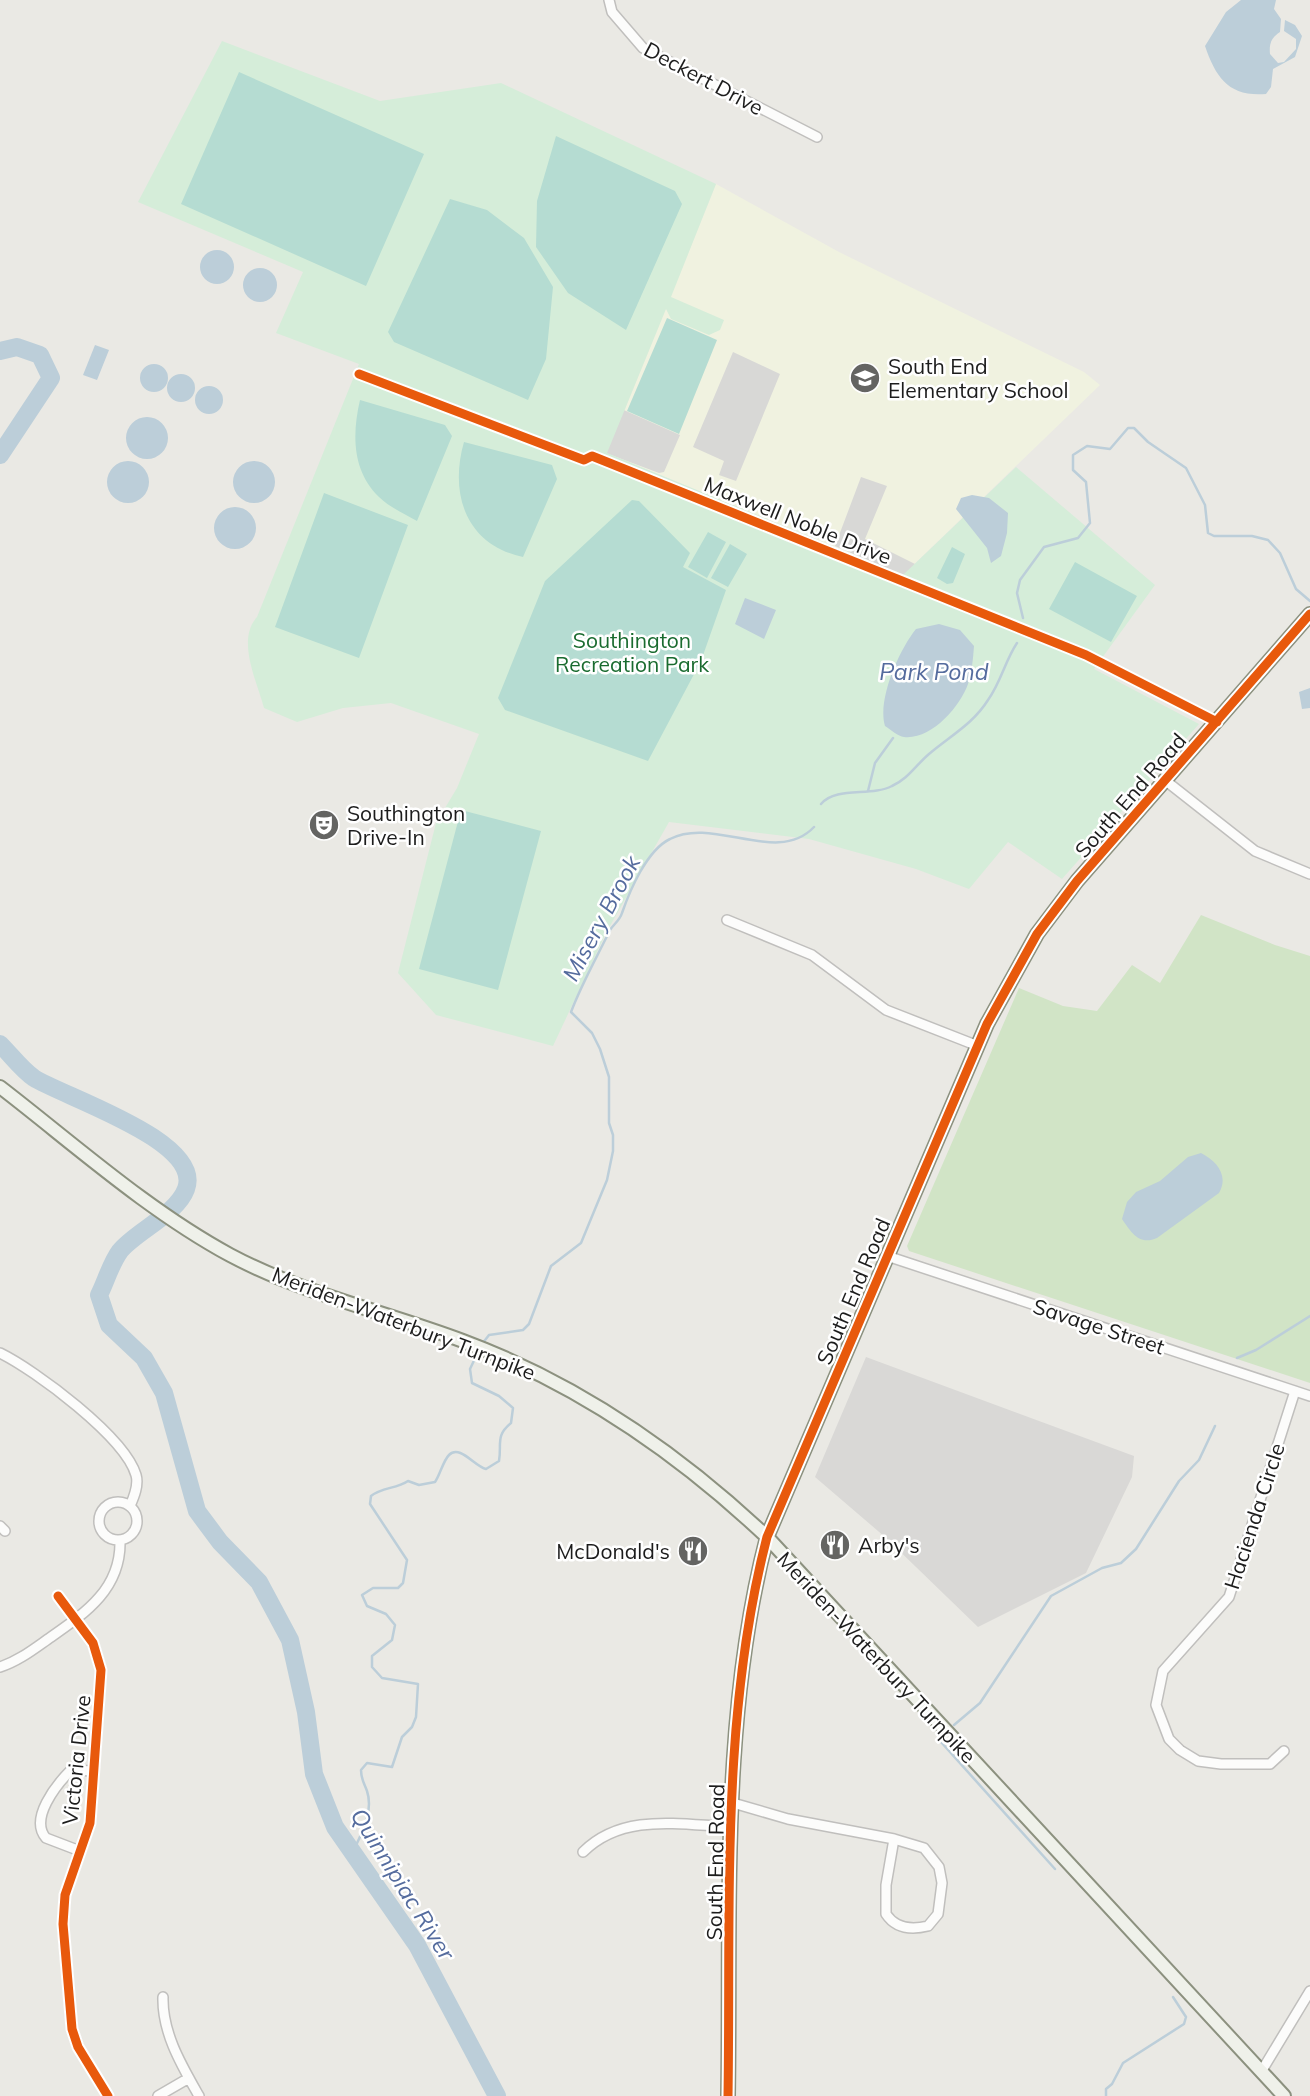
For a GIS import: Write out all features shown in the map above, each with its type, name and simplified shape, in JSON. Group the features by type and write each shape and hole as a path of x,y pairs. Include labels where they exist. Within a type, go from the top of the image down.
{"main road":[{"name":"South End Road","path":"728,2096 732,1827 738,1695 755,1585 767,1537 978,1046 1009,981 1037,934 1077,881 1310,614"},
{"name":"Meriden-Waterbury Turnpike","path":"0,1087 156,1207 231,1255 278,1276 488,1350 571,1390 635,1429 714,1487 767,1537 1284,2096"}],"street":[{"name":"Deckert Drive","path":"610,0 612,12 643,48 817,137"},
{"name":"Maxwell Noble Drive","path":"359,374 584,460 592,456 1086,655 1217,722"},
{"path":"1167,781 1255,851 1310,874"},
{"path":"727,920 812,955 886,1010 978,1046"},
{"name":"Savage Street","path":"887,1256 1310,1396"},
{"path":"0,1353 38,1376 92,1420 119,1448 136,1475 137,1485 130,1506 138,1522 129,1538 113,1540 101,1530 100,1516 103,1509 116,1502 130,1506"},
{"name":"Hacienda Circle","path":"1284,1751 1270,1764 1198,1761 1180,1750 1169,1739 1156,1706 1163,1671 1229,1597 1295,1391"},
{"path":"0,1667 31,1651 96,1604 117,1570 120,1541"},
{"name":"Victoria Drive","path":"58,1596 78,1619 93,1643 101,1670 90,1823 65,1905 69,2015 78,2047 107,2096"},
{"name":"Victoria Drive","path":"80,1851 46,1838 39,1824 41,1814 71,1770 94,1771"},
{"path":"733,1803 800,1822 894,1839 924,1848 939,1867 942,1900 938,1914 928,1926 910,1929 902,1927 886,1913 886,1885 894,1839"},
{"path":"583,1852 604,1834 645,1823 732,1827"},
{"path":"1261,2072 1310,1991"},
{"path":"163,1997 163,2011 174,2050 199,2096"},
{"path":"158,2096 189,2078"}],"shaded area":[{"name":"South End Elementary School","path":"716,184 839,252 1084,372 1100,385 903,575 607,453"},
{"path":"733,352 780,374 736,481 719,475 724,461 693,447"},
{"path":"572,387 680,435 664,472 659,473 587,446"},
{"path":"861,477 887,486 865,539 915,564 909,578 835,546"},
{"path":"866,1357 1134,1456 1132,1477 1086,1573 978,1627 885,1537 815,1477"}],"green space":[{"name":"Southington Recreation Park","path":"222,41 380,101 501,83 716,184 671,297 724,320 720,330 709,335 671,319 666,309 607,453 903,575 1016,467 1155,585 1094,669 1199,724 1062,879 1008,842 969,889 916,869 809,839 669,822 606,933 553,1046 436,1015 398,973 436,823 457,788 479,734 391,703 343,708 297,722 264,708 248,649 251,626 257,617 359,364 276,333 303,272 138,202"},
{"path":"239,72 424,154 366,286 181,204"},
{"path":"556,136 675,191 682,204 626,330 568,293 536,247 537,201"},
{"path":"450,199 487,210 524,238 553,287 546,359 528,400 394,342 388,332"},
{"path":"667,318 717,340 679,434 627,411"},
{"path":"360,400 445,425 452,436 417,521 383,501 364,476 356,452 355,439"},
{"path":"464,442 552,465 557,479 523,557 503,551 488,541 475,529 467,514 461,498 459,480"},
{"path":"324,493 408,525 359,658 275,627"},
{"path":"632,500 639,501 690,553 683,567 726,590 701,661 648,761 505,710 498,698 545,581"},
{"path":"708,532 726,542 707,578 688,567"},
{"path":"730,544 747,554 728,587 711,578"},
{"path":"952,547 965,554 953,583 947,584 937,578"},
{"path":"1075,562 1137,596 1111,642 1049,609"},
{"path":"461,810 541,831 498,990 419,969"},
{"path":"1201,915 1310,956 1310,1383 909,1251 907,1246 1019,988 1063,1006 1097,1011 1132,965 1160,983"}],"water":[{"path":"1241,0 1276,0 1274,9 1281,19 1280,32 1270,44 1270,54 1278,63 1284,62 1296,49 1296,39 1284,31 1285,20 1295,25 1302,36 1295,57 1273,69 1271,87 1266,94 1233,89 1219,76 1205,46 1226,12"},
{"path":"217,250 229,255 234,267 229,279 217,284 205,279 200,267 205,255"},
{"path":"260,268 272,273 277,285 272,297 260,302 248,297 243,285 248,273"},
{"path":"95,345 109,350 97,380 83,375"},
{"path":"154,364 164,368 168,378 164,388 154,392 144,388 140,378 144,368"},
{"path":"181,374 191,378 195,388 191,398 181,402 171,398 167,388 171,378"},
{"path":"209,386 219,390 223,400 219,410 209,414 199,410 195,400 199,390"},
{"path":"147,417 162,423 168,438 162,453 147,459 132,453 126,438 132,423"},
{"path":"128,461 143,467 149,482 143,497 128,503 113,497 107,482 113,467"},
{"path":"254,461 269,467 275,482 269,497 254,503 239,497 233,482 239,467"},
{"path":"972,495 989,498 1008,513 1007,533 1001,556 991,563 987,548 956,509 961,498"},
{"path":"235,507 250,513 256,528 250,543 235,549 220,543 214,528 220,513"},
{"path":"745,598 776,610 764,639 735,624"},
{"name":"Park Pond","path":"939,624 960,630 974,646 968,684 951,712 934,728 914,737 904,737 885,726 884,703 891,676 916,629"},
{"path":"1310,688 1310,708 1302,709 1299,692"},
{"path":"1201,1153 1212,1160 1220,1170 1223,1181 1219,1193 1157,1238 1140,1239 1122,1219 1127,1202 1136,1192 1160,1181 1188,1157"}],"waterway":[{"name":"Quinnipiac River","path":"0,351 17,347 40,355 51,378 0,455"},
{"name":"Misery Brook","path":"1023,618 1017,593 1020,580 1044,547 1078,538 1090,523 1086,482 1073,470 1073,455 1087,446 1110,449 1128,428 1134,428 1148,442 1186,468 1205,505 1208,533 1214,536 1252,536 1268,540 1280,553 1296,589 1310,601"},
{"name":"Misery Brook","path":"821,804 835,795 884,789 903,780 982,708 1017,643"},
{"path":"868,791 875,763 893,738"},
{"name":"Misery Brook","path":"482,1344 489,1335 523,1330 529,1324 551,1266 581,1243 607,1180 613,1151 613,1135 609,1123 609,1077 592,1033 571,1012 647,861 662,844 687,833 782,842 799,838 814,827"},
{"name":"Quinnipiac River","path":"0,1044 34,1078 154,1138 174,1154 186,1171 186,1189 174,1207 127,1244 114,1261 99,1295 109,1325 144,1358 164,1393 197,1511 220,1542 259,1582 290,1640 306,1712 314,1774 335,1827 417,1945 497,2096"},
{"path":"1237,1358 1256,1350 1310,1316"},
{"name":"Misery Brook","path":"353,1852 366,1823 369,1807 361,1770 367,1763 392,1767 402,1737 412,1727 416,1717 418,1684 382,1678 372,1667 372,1656 392,1640 395,1625 386,1614 367,1606 362,1595 373,1588 398,1588 403,1583 407,1560 370,1504 371,1496 408,1481 419,1485 435,1482 453,1452 463,1454 486,1469 499,1461 501,1436 511,1423 513,1408 499,1396 472,1383 470,1369 479,1350"},
{"path":"954,1725 980,1703 1051,1596 1102,1568 1121,1563 1136,1549 1179,1481 1199,1460 1215,1426"},
{"path":"941,1742 1055,1869"},
{"path":"1106,2096 1106,2089 1112,2084 1123,2063 1184,2024 1186,2017 1173,1997"}],"cycle path":[{"path":"359,374 584,460 592,456 1086,655 1217,722"},
{"path":"728,2096 729,1886 735,1745 752,1605 767,1537 987,1024 1037,934 1077,881 1310,614"},
{"path":"58,1596 93,1643 101,1670 90,1823 65,1895 63,1924 72,2029 78,2047 108,2096"}],"place":[{"name":"South End Elementary School","path":"865,378"},
{"name":"Southington Drive-In","path":"324,825"},
{"name":"Arby's","path":"835,1545"},
{"name":"McDonald's","path":"693,1551"}]}
